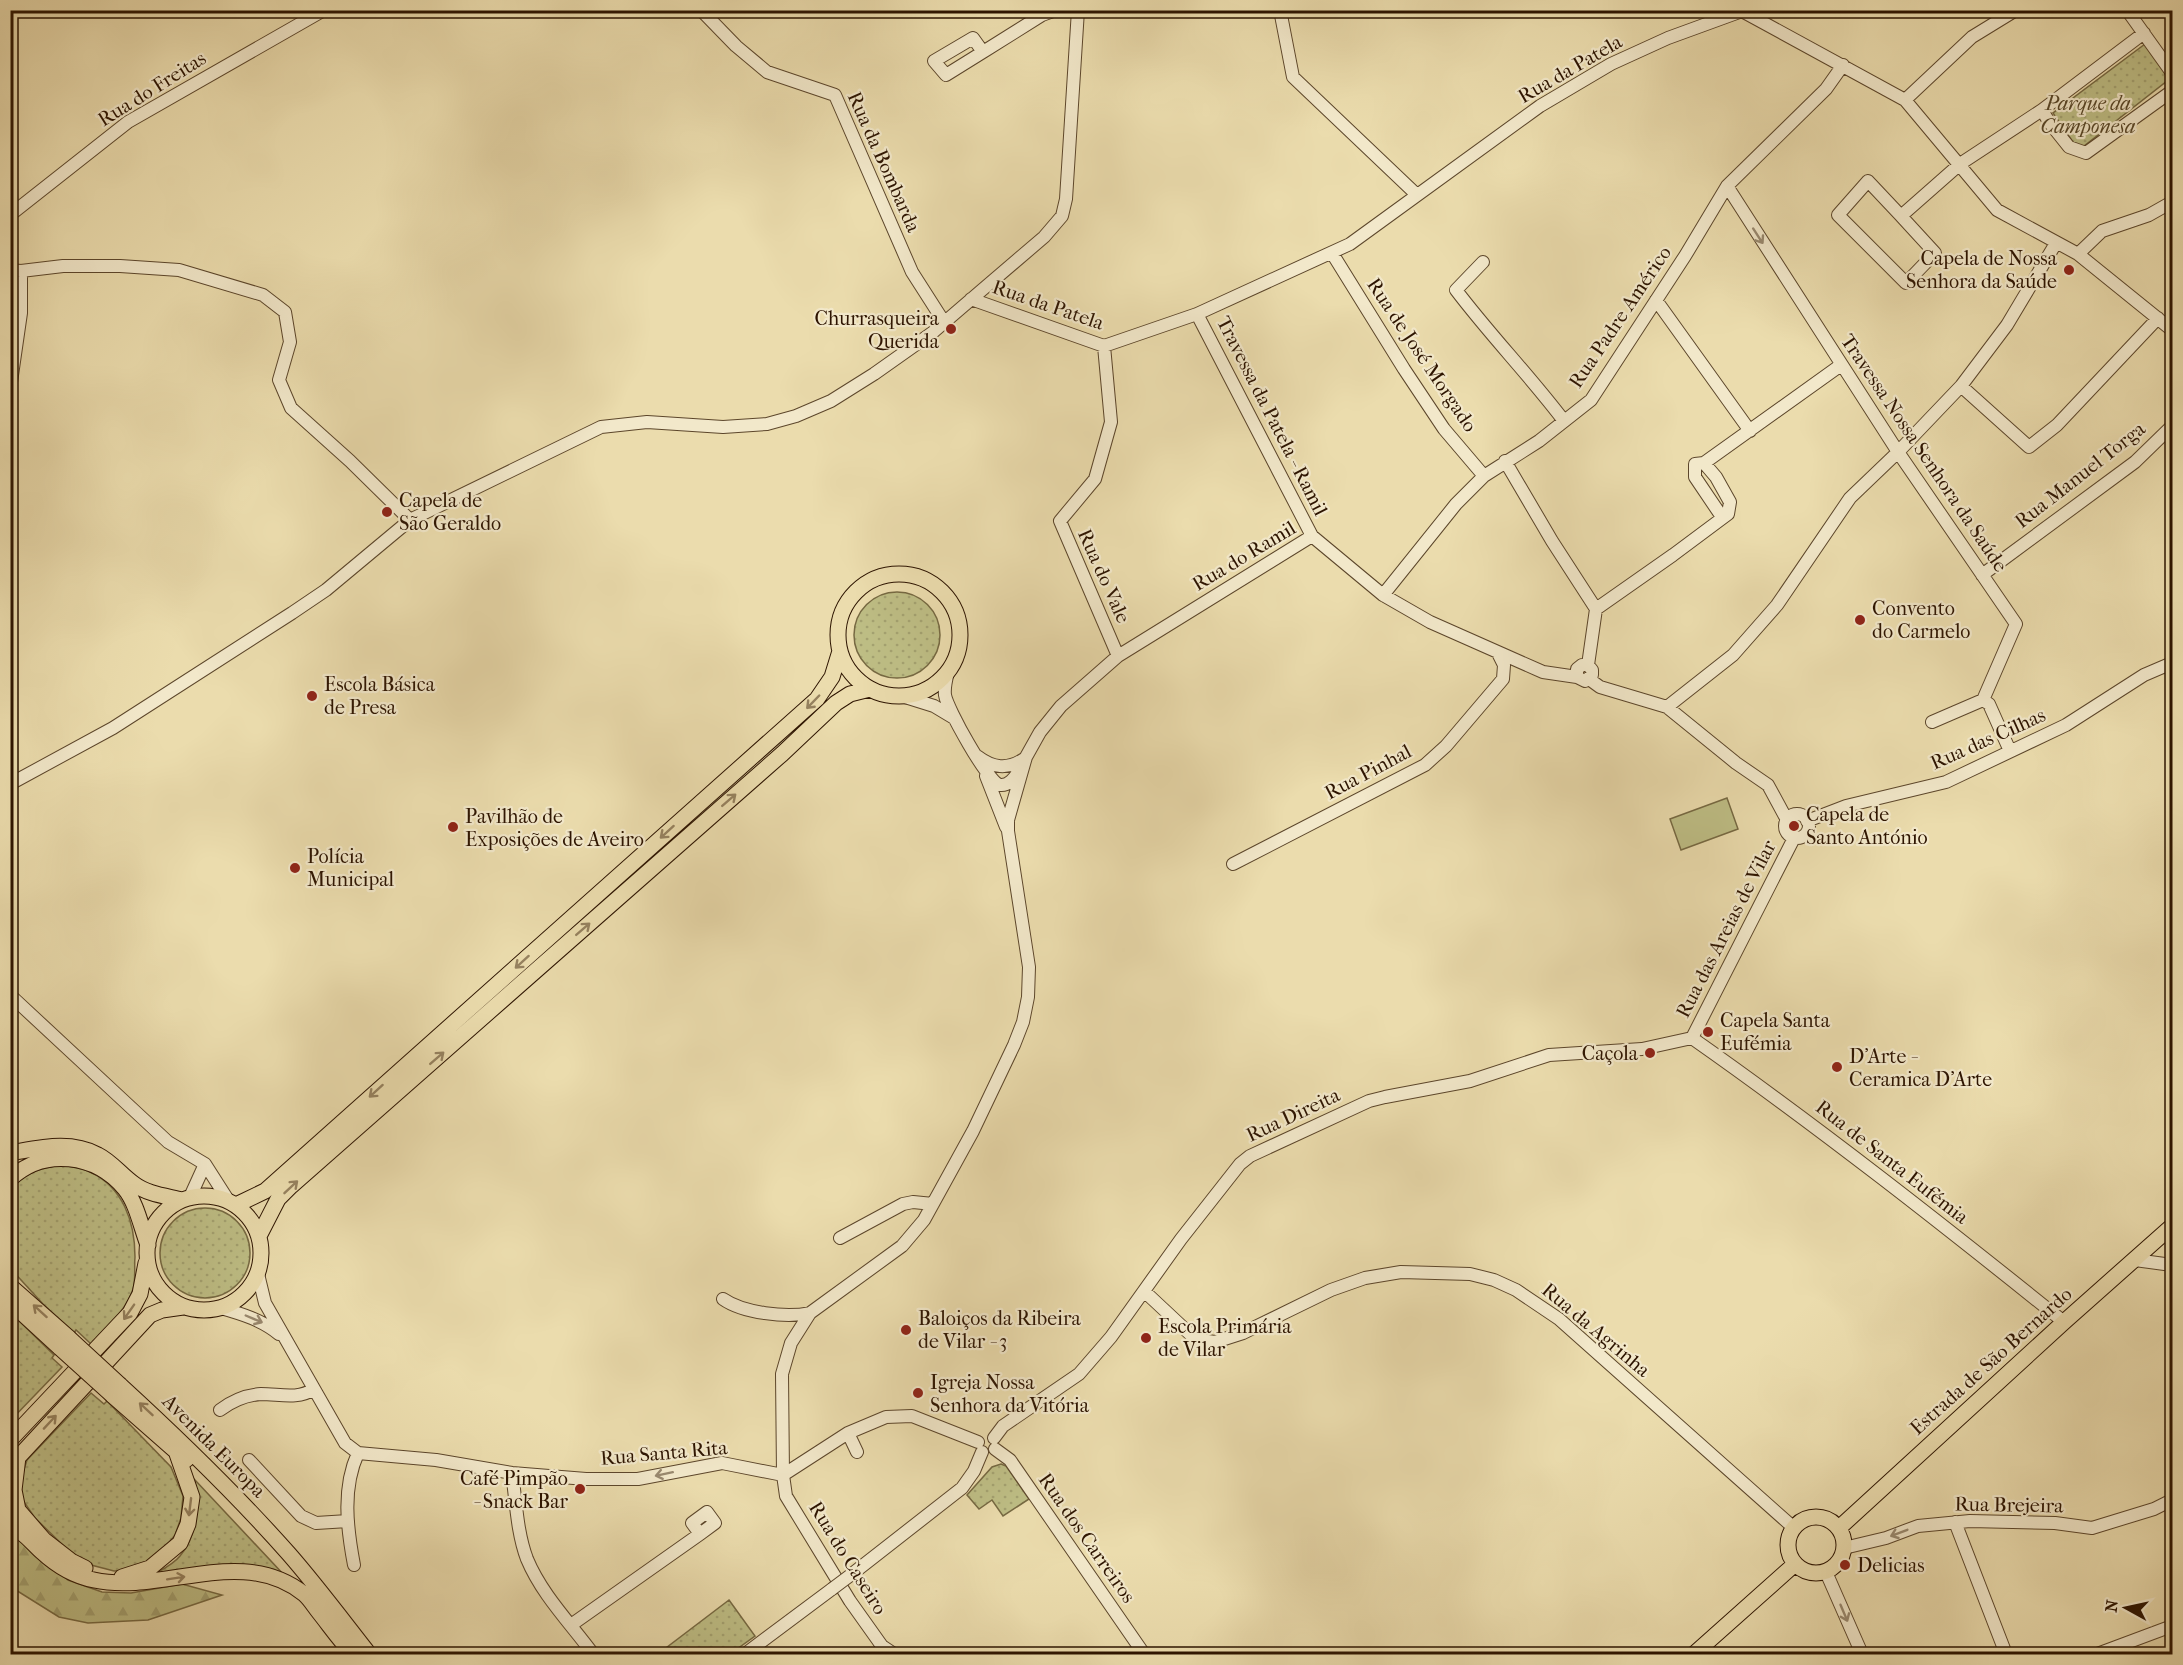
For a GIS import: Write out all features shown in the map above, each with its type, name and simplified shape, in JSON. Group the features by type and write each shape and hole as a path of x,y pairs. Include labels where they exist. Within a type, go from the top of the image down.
{"main road":[{"path":"904,574 922,578 938,588 950,602 958,619 960,637 956,655 948,672 934,685 919,693 903,696 886,695 870,689 856,679 846,666 837,635 839,619 855,591 868,582 886,575 904,574"},
{"path":"232,1203 265,1191 817,699 832,677 840,651"},
{"path":"259,1236 278,1199 291,1186 773,762 836,703 850,694 870,689"},
{"path":"10,1153 57,1145 79,1148 97,1154 135,1185 148,1192 186,1198 215,1196 232,1203 246,1214 259,1236 261,1261 258,1274 244,1295 221,1308 209,1310 183,1306 150,1315 14,1461 14,1490 18,1510 44,1540 71,1561 98,1574 122,1577 150,1569 180,1543 188,1524 192,1497 176,1451"},
{"path":"10,1179 26,1166 45,1159 65,1157 86,1162 103,1171 125,1190 133,1203 150,1270 159,1287 172,1300 183,1306"},
{"path":"10,1440 130,1313 140,1294 147,1251 157,1221 165,1211 186,1198"},
{"name":"Estrada de São Bernardo","path":"1839,1528 2172,1226"},
{"name":"Avenida Europa","path":"12,1290 208,1480 284,1562 355,1654"},
{"name":"Avenida Europa","path":"116,1390 179,1440 251,1512 290,1555 369,1654"},
{"path":"1816,1517 1825,1518 1839,1528 1844,1548 1838,1562 1826,1572 1810,1573 1791,1558 1788,1543 1794,1528 1800,1522 1816,1517"},
{"path":"10,1525 22,1531 61,1568 91,1580 118,1584 242,1571 262,1574 286,1582 305,1594 355,1654"},
{"path":"1694,1654 1796,1564"}],"street":[{"name":"Rua do Freitas","path":"10,215 128,122 324,10"},
{"name":"Rua da Bombarda","path":"701,10 736,46 767,72 835,94 912,272 944,322"},
{"path":"983,52 1042,15 1056,10"},
{"path":"10,784 113,728 292,613 326,590 410,520 601,427 647,422 723,428 767,424 796,416 831,401 874,374 944,322 1044,237 1062,216 1066,199 1078,10"},
{"path":"1280,10 1293,77 1418,195"},
{"path":"1905,100 1972,37 2016,10"},
{"path":"2127,10 2172,73"},
{"name":"Rua da Patela","path":"971,299 1104,346 1197,314 1350,244 1540,106 1611,64 1668,38 1742,11 1905,100 1997,210 2078,254 2172,330"},
{"path":"1901,216 1960,164 2042,110 2144,33"},
{"name":"Rua Padre Américo","path":"1383,595 1456,504 1484,476 1539,441 1591,400 1727,186 1826,89 1843,65"},
{"path":"2042,110 2069,147 2086,153 2172,92"},
{"path":"1868,182 1901,216 1935,253 1906,283 1838,215 1868,182"},
{"name":"Travessa Nossa Senhora da Saúde","path":"1727,186 1898,452 2016,624 1983,700"},
{"path":"2078,254 2102,231 2149,215 2172,202"},
{"path":"1667,707 1733,655 1777,605 1850,498 1961,386 2007,325 2056,243"},
{"name":"Rua de José Morgado","path":"1332,253 1444,429 1484,476"},
{"path":"1483,262 1456,290 1484,328 1536,384 1564,421"},
{"path":"10,389 21,313 16,270 63,266 120,266 179,270 263,295 285,312 290,342 279,380 291,408 350,461 410,520"},
{"path":"1656,300 1750,430"},
{"name":"Travessa da Patela - Ramil","path":"1197,314 1312,536"},
{"path":"1961,386 2029,447 2057,425 2158,318"},
{"name":"Rua do Vale","path":"1104,346 1112,422 1095,479 1059,521 1118,656"},
{"path":"1722,517 1695,477 1695,464 1704,464 1841,365"},
{"name":"Rua Manuel Torga","path":"1982,575 2135,462 2172,426"},
{"path":"1505,461 1552,541 1596,609 1588,665 1580,666 1576,673 1583,678"},
{"path":"1596,609 1728,514 1730,502 1716,477 1704,464"},
{"name":"Rua do Ramil","path":"1026,757 1040,732 1061,706 1118,656 1312,536 1383,595"},
{"name":"Rua das Areias de Vilar","path":"1383,595 1431,622 1543,672 1583,678 1600,687 1667,707 1736,763 1768,785 1787,820"},
{"name":"Rua Pinhal","path":"1233,864 1425,765 1446,746 1503,679 1504,665 1498,653"},
{"name":"Rua das Cilhas","path":"1807,821 1846,806 1946,782 2066,725 2144,675 2172,663"},
{"path":"948,672 945,697 954,718 993,781 1000,785 1015,778 1026,757"},
{"path":"903,696 934,706 954,718"},
{"path":"1932,722 1983,700 1989,704 2010,751"},
{"path":"979,761 998,767 1013,766 1026,757"},
{"path":"1008,831 1010,807 1026,757"},
{"path":"723,1299 733,1306 786,1316 810,1313 902,1246 924,1220 933,1204 973,1131 1014,1046 1023,1022 1028,997 1027,951 1008,831 979,761"},
{"path":"1795,815 1801,815 1807,821 1807,833 1798,838 1794,838 1785,831 1787,820 1795,815"},
{"name":"Rua das Areias de Vilar","path":"1692,1038 1794,838"},
{"path":"10,995 168,1142 205,1164 232,1203"},
{"name":"Rua Direita","path":"745,1654 962,1488 974,1471 987,1445 1003,1426 1079,1374 1111,1337 1181,1239 1244,1160 1322,1122 1377,1099 1470,1082 1549,1055 1642,1049 1692,1038"},
{"name":"Rua de Santa Eufémia","path":"1692,1038 1762,1088 2064,1322"},
{"path":"186,1198 205,1164"},
{"path":"840,1238 903,1204 914,1202 933,1204"},
{"path":"2135,1260 2172,1265"},
{"name":"Rua da Agrinha","path":"1144,1291 1190,1334 1200,1340 1215,1342 1243,1333 1331,1290 1365,1278 1401,1272 1470,1274 1494,1280 1516,1290 1559,1319 1794,1528"},
{"path":"258,1274 265,1303 283,1336 345,1443 358,1453 349,1486 348,1533 354,1565"},
{"path":"221,1308 267,1325 283,1336"},
{"name":"Rua do Caseiro","path":"810,1313 790,1343 784,1366 783,1474 786,1496 868,1627 882,1646 894,1654"},
{"path":"220,1410 241,1398 260,1394 290,1397 306,1394 314,1389"},
{"path":"783,1474 848,1433 886,1417 912,1416 987,1445"},
{"path":"848,1433 857,1452"},
{"name":"Rua dos Carreiros","path":"987,1445 1010,1460 1144,1654"},
{"name":"Rua Santa Rita","path":"358,1453 417,1458 512,1473 586,1479 638,1479 722,1463 783,1474"},
{"path":"249,1460 301,1516 316,1523 348,1521"},
{"path":"512,1473 520,1534 538,1583 593,1654"},
{"name":"Rua Brejeira","path":"1844,1548 1886,1538 1918,1526 1955,1522 2055,1523 2092,1528 2154,1509 2172,1500"},
{"path":"1955,1522 2006,1654"},
{"path":"571,1625 700,1534"},
{"path":"1826,1572 1862,1654"},
{"path":"2097,1654 2172,1626"}],"green space":[{"name":"Parque da Camponesa","path":"2149,41 2172,77 2084,146 2075,145 2053,113"},
{"path":"897,592 921,599 933,611 940,635 933,659 921,671 897,678 873,671 861,659 854,635 861,611 873,599"},
{"path":"1727,798 1738,829 1681,850 1670,819"},
{"path":"63,1165 90,1172 111,1187 125,1207 133,1231 135,1257 133,1289 121,1311 91,1344 76,1330 74,1333 43,1304 10,1268 10,1188 22,1178 35,1172"},
{"path":"205,1208 222,1211 237,1221 247,1236 250,1253 247,1270 237,1285 222,1295 205,1298 188,1295 173,1285 163,1270 160,1253 163,1236 173,1221 188,1211"},
{"path":"10,1312 54,1355 52,1358 62,1367 11,1420"},
{"path":"91,1393 104,1404 107,1401 171,1467 183,1496 181,1518 175,1535 148,1563 132,1570 114,1571 91,1565 72,1554 35,1518 22,1499 21,1479 27,1460"},
{"path":"1001,1464 1006,1466 1029,1499 1003,1516 992,1500 979,1509 967,1495 992,1467"},
{"path":"195,1480 285,1576 149,1577 177,1560 186,1548 196,1520"},
{"path":"10,1535 20,1540 68,1580 102,1592 131,1593 182,1584 222,1595 148,1620 88,1623 59,1617 11,1587"},
{"path":"729,1600 755,1636 730,1654 658,1654"}],"place":[{"name":"Capela de Nossa Senhora da Saúde","path":"2069,270"},
{"name":"Churrasqueira Querida","path":"951,329"},
{"name":"Capela de São Geraldo","path":"387,512"},
{"name":"Convento do Carmelo","path":"1860,620"},
{"name":"Escola Básica de Presa","path":"312,696"},
{"name":"Capela de Santo António","path":"1794,826"},
{"name":"Pavilhão de Exposições de Aveiro","path":"453,827"},
{"name":"Polícia Municipal","path":"295,868"},
{"name":"Capela Santa Eufémia","path":"1708,1032"},
{"name":"Caçola","path":"1650,1053"},
{"name":"D'Arte - Ceramica D'Arte","path":"1837,1067"},
{"name":"Baloiços da Ribeira de Vilar - 3","path":"906,1330"},
{"name":"Escola Primária de Vilar","path":"1146,1338"},
{"name":"Igreja Nossa Senhora da Vitória","path":"918,1393"},
{"name":"Café Pimpão - Snack Bar","path":"580,1489"},
{"name":"Delicias","path":"1845,1565"}]}
